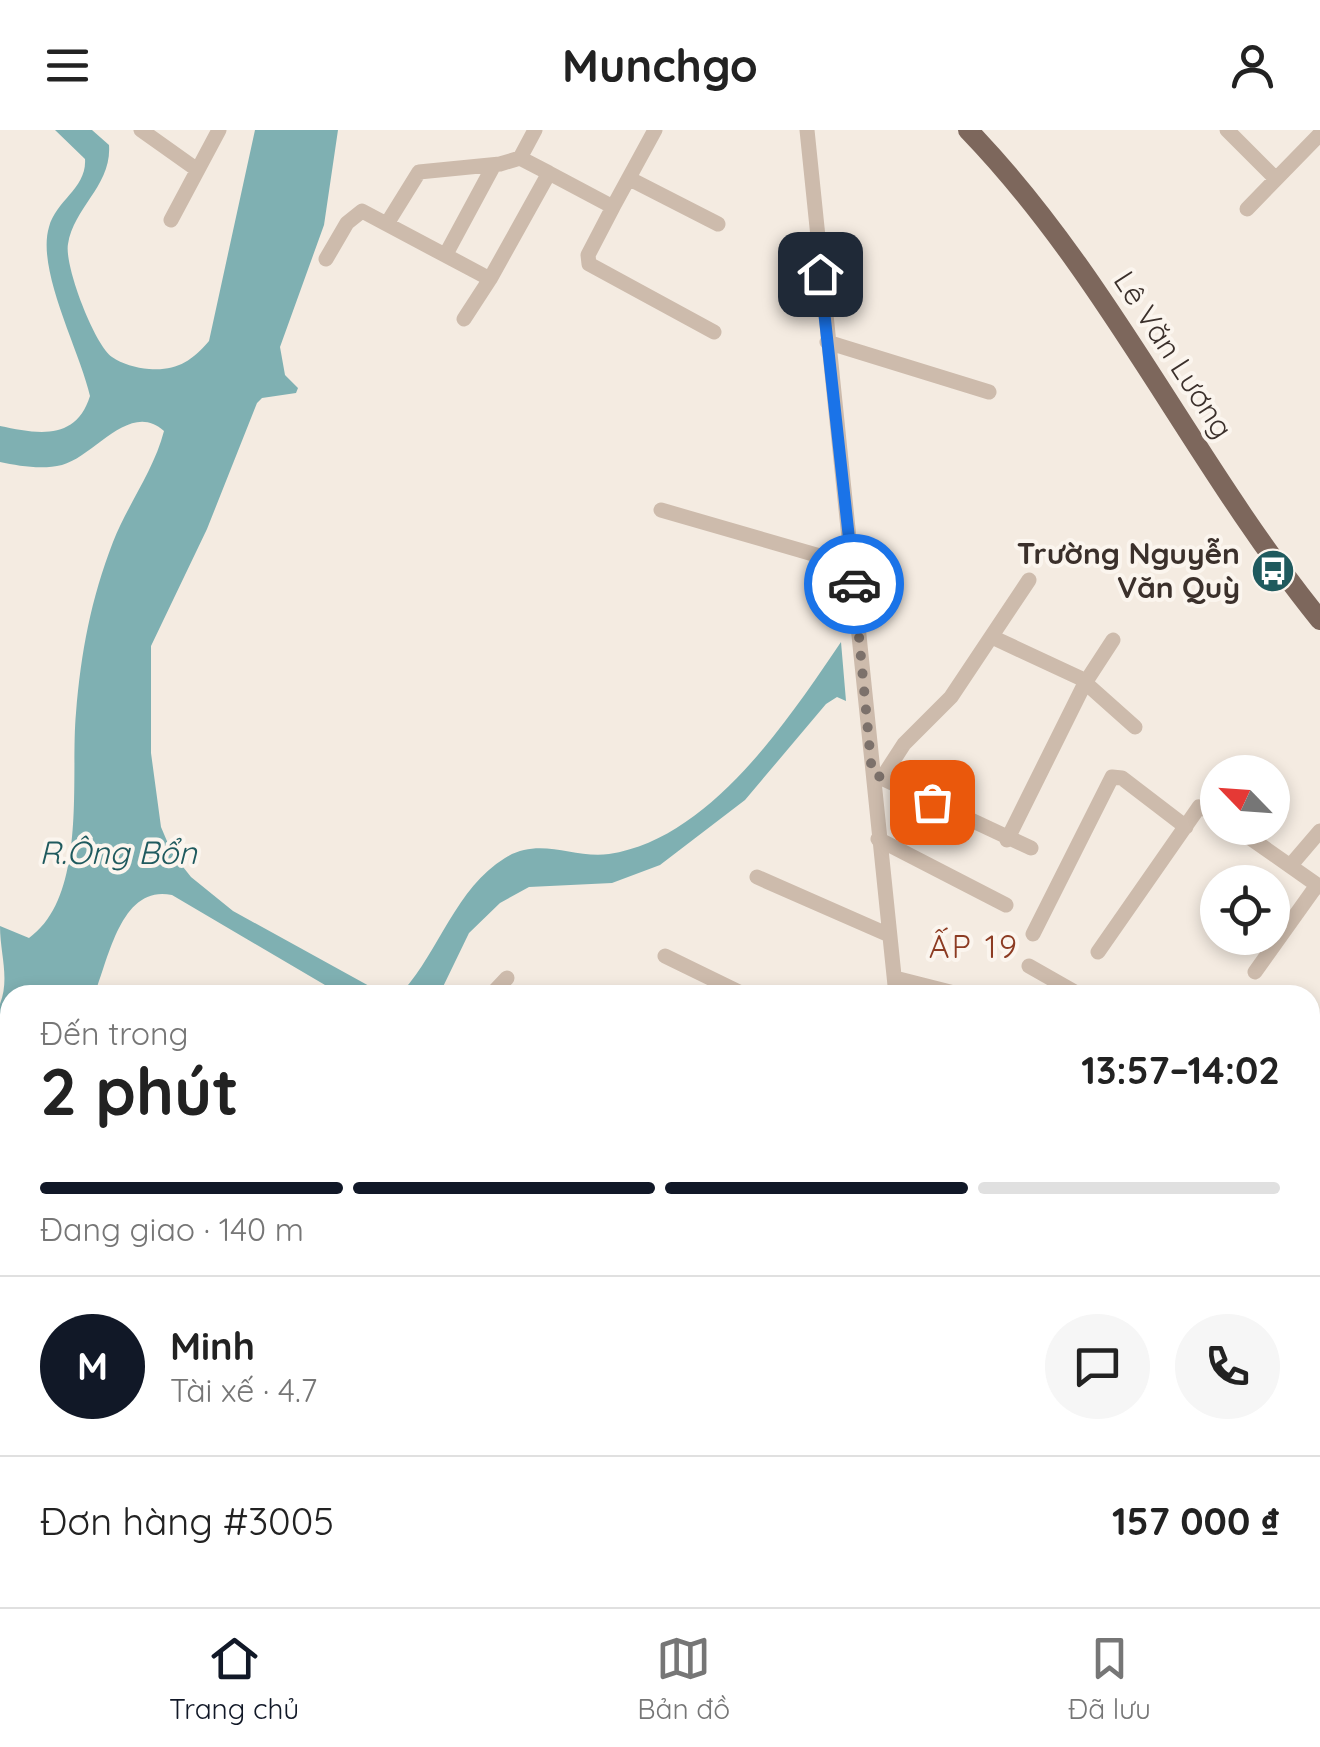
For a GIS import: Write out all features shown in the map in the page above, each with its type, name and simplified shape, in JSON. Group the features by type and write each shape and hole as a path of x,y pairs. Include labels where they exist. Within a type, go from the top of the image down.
{"main road":[{"name":"Lê Văn Lương","path":"968,130 1056,232 1254,531 1320,620"}],"street":[{"path":"141,130 196,168"},
{"path":"170,220 219,130"},
{"path":"520,158 535,130"},
{"path":"655,130 588,255 589,264 714,332"},
{"path":"807,130 851,564 877,776 878,838 895,985"},
{"path":"1227,130 1276,179"},
{"path":"1247,209 1320,134"},
{"path":"388,222 419,172 494,165 520,158 613,207"},
{"path":"446,254 494,165"},
{"path":"464,319 550,173"},
{"path":"630,179 718,224"},
{"path":"326,259 347,223 362,211 490,279"},
{"path":"827,342 989,392"},
{"path":"661,510 851,564"},
{"path":"877,776 951,698 1029,580"},
{"path":"992,637 1085,683 1135,727"},
{"path":"1007,840 1085,683 1114,640"},
{"path":"877,776 1031,848"},
{"path":"1033,934 1112,777 1122,778 1186,827"},
{"path":"1098,952 1200,807"},
{"path":"1256,972 1318,886 1290,866 1320,830"},
{"path":"878,838 1006,905"},
{"path":"1260,845 1289,865"},
{"path":"756,877 889,935"},
{"path":"664,956 724,985"},
{"path":"1030,966 1063,985"},
{"path":"499,985 506,978"},
{"path":"895,978 923,985"}],"water":[{"name":"R.Ông Bổn","path":"55,130 92,130 109,145 105,172 77,219 68,244 75,286 97,337 112,357 134,367 159,369 182,364 209,341 255,130 338,130 324,225 280,347 285,375 298,388 296,393 262,398 257,403 207,529 151,646 151,753 161,827 172,853 191,877 233,911 367,985 325,985 172,895 155,895 140,901 129,912 98,985 3,985 0,926 29,938 48,919 60,894 72,834 76,713 88,626 113,542 164,431 151,423 125,426 62,465 31,467 0,462 0,426 54,431 75,421 90,396 54,288 47,245 49,227 81,178 85,159"},
{"name":"R.Ông Bổn","path":"841,642 846,701 837,697 826,704 745,800 660,865 612,883 529,887 500,903 469,933 444,985 408,985 473,886 505,858 531,849 596,855 646,844 680,826 713,801 771,739"}],"way so far":[{"path":"854,584 872,773 932,802"}],"place":[{"name":"Trường Nguyễn Văn Quỳ","path":"1273,571"}],"district":[{"name":"ẤP 19","path":"974,947"}],"route":[{"path":"820,274 854,584"}]}
